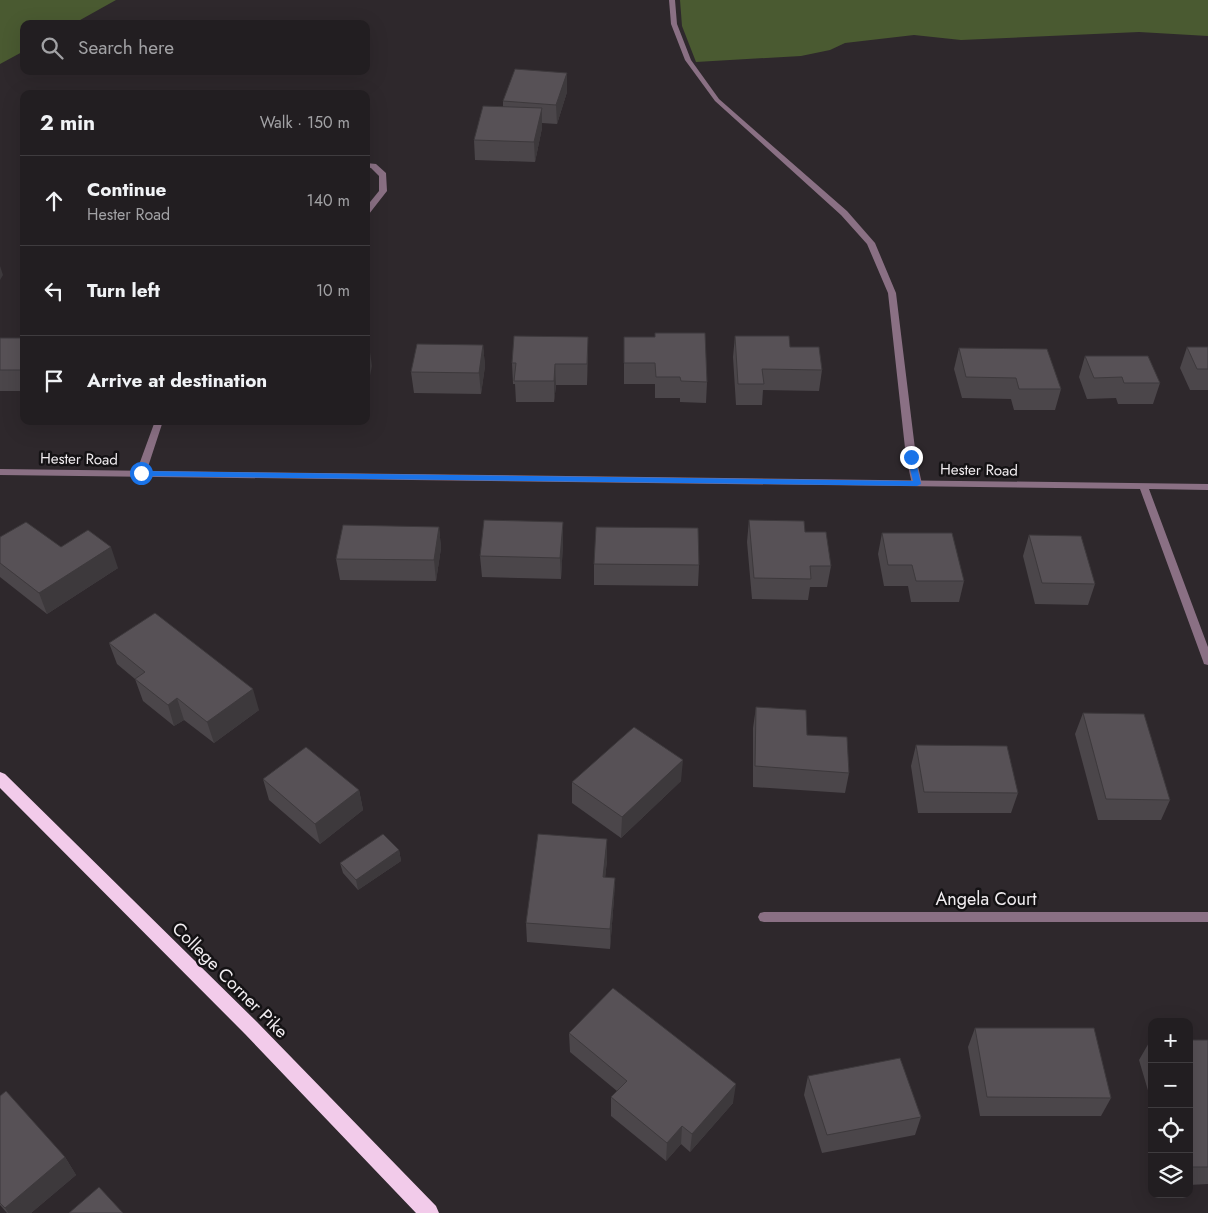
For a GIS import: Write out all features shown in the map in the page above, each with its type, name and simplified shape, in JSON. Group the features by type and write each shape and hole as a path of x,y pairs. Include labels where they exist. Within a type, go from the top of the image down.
{"highway":[{"name":"College Corner Pike","path":"0,778 251,1028 429,1213"}],"street":[{"path":"672,0 674,24 688,60 717,100 844,213 871,243 892,293 911,457 917,484"},
{"path":"370,166 383,175 383,191 370,207"},
{"path":"141,473 158,425"},
{"name":"Hester Road","path":"0,472 1208,487"},
{"path":"1143,486 1208,661"},
{"name":"Angela Court","path":"764,917 1208,917"}],"green space":[{"path":"0,0 116,0 80,20 20,20 20,53 0,64"},
{"path":"680,0 1208,0 1208,36 1139,32 961,40 914,35 845,43 830,50 801,56 696,62 682,26"}],"building":[{"path":"515,69 567,73 556,105 503,101"},
{"path":"483,106 542,108 534,142 474,140"},
{"path":"655,333 705,333 707,382 681,381 680,377 656,377 655,363 624,363 624,337 655,337"},
{"path":"514,336 588,337 587,364 555,364 554,381 514,381 516,363 512,363"},
{"path":"735,336 789,336 790,347 819,347 822,370 762,369 764,384 738,384"},
{"path":"0,338 20,338 20,370 0,370"},
{"path":"417,344 483,345 479,373 411,372"},
{"path":"1187,347 1208,347 1208,369 1197,369"},
{"path":"959,348 1047,349 1061,389 1019,389 1016,378 966,377"},
{"path":"1085,356 1148,356 1160,383 1124,383 1122,377 1094,378"},
{"path":"484,520 563,522 560,558 480,556"},
{"path":"749,520 804,521 805,532 826,532 831,566 810,566 811,579 754,578"},
{"path":"26,522 61,547 88,530 111,547 39,593 0,563 0,537"},
{"path":"343,525 439,527 434,560 336,559"},
{"path":"596,527 698,528 699,565 594,564"},
{"path":"882,533 952,533 964,581 916,581 912,565 888,565"},
{"path":"1029,535 1081,536 1095,584 1042,583"},
{"path":"155,613 253,689 207,722 177,698 168,705 135,679 145,672 109,643"},
{"path":"756,707 806,710 807,735 847,737 849,773 755,766"},
{"path":"1083,713 1144,714 1170,800 1106,799"},
{"path":"634,727 683,760 622,817 572,782"},
{"path":"916,745 1007,746 1018,793 924,792"},
{"path":"306,747 359,790 315,824 263,779"},
{"path":"383,834 399,850 356,880 340,863"},
{"path":"538,834 607,839 603,877 615,878 610,929 526,923"},
{"path":"613,988 736,1084 692,1134 682,1126 667,1143 611,1097 627,1081 569,1033"},
{"path":"975,1028 1094,1028 1111,1098 987,1097"},
{"path":"1193,1040 1208,1040 1208,1167 1193,1167"},
{"path":"900,1058 921,1117 827,1135 808,1076"},
{"path":"6,1091 65,1157 5,1208 0,1203 0,1096"},
{"path":"99,1187 123,1213 69,1213"}],"route":[{"path":"141,473 917,484 911,457"}]}
